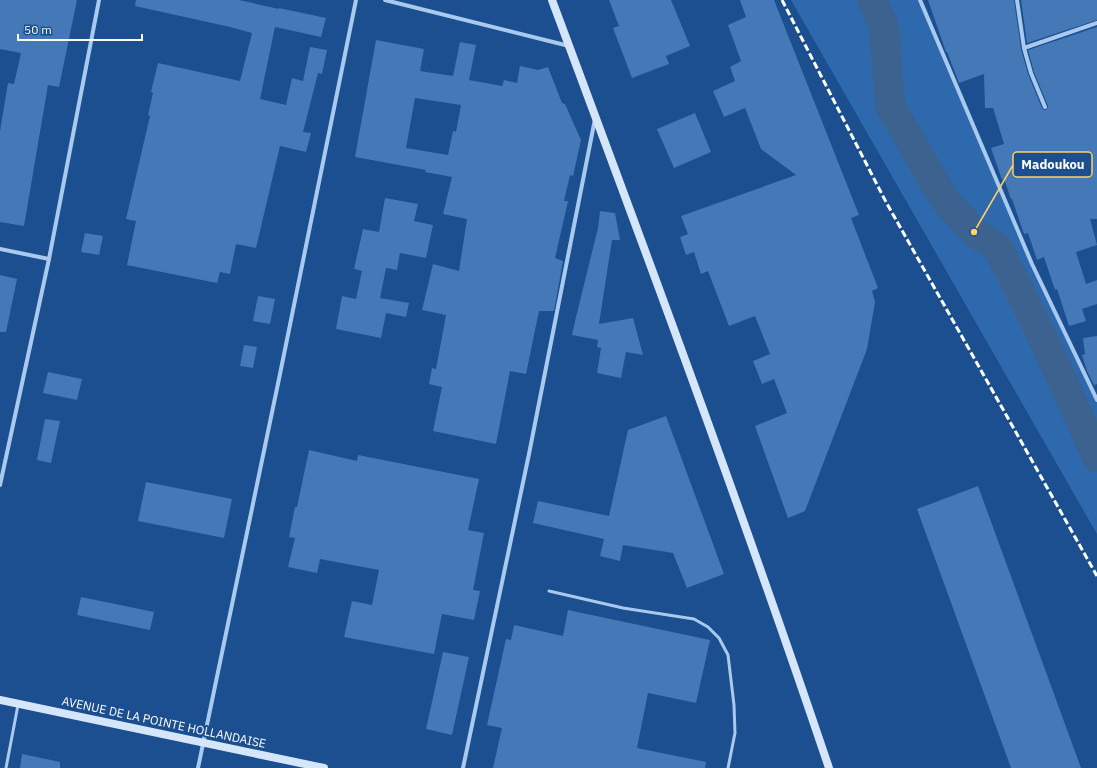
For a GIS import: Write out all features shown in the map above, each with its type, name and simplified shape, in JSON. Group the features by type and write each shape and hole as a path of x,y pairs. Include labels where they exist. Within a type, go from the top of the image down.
{"street":[{"path":"0,485 49,259 99,0"},
{"path":"198,768 284,358 356,0"},
{"path":"385,0 569,46"},
{"path":"552,0 596,115 781,626 829,768"},
{"path":"920,0 1032,264 1097,400"},
{"path":"1017,0 1024,48 1030,73 1045,107"},
{"path":"1024,48 1097,23"},
{"path":"463,768 529,454 596,115"},
{"path":"0,249 49,259"},
{"name":"AVENUE DE LA POINTE HOLLANDAISE","path":"0,700 324,768"}],"lane":[{"path":"549,592 623,608 694,620 708,627 719,638 728,656 734,706 735,733 728,768"},
{"path":"6,768 18,704"}],"shaded area":[{"path":"791,0 919,0 1059,322 1097,398 1097,534"}],"building":[{"path":"0,0 77,0 59,87 48,85 24,226 0,222 0,131 8,83 14,84 21,53 0,49"},
{"path":"136,0 239,0 326,18 321,37 275,27 260,99 286,105 292,78 303,81 310,47 327,50 322,74 318,73 303,132 311,133 306,152 280,146 256,248 236,244 230,274 220,272 217,283 127,265 136,221 126,219 150,116 148,115 153,93 151,92 158,63 240,81 252,33 135,6"},
{"path":"609,0 671,0 690,46 666,56 669,64 632,78 613,28 619,26"},
{"path":"740,0 774,0 859,215 851,218 878,288 872,291 875,302 867,349 805,511 788,518 755,426 787,413 774,379 762,384 753,361 770,354 755,316 729,326 708,271 701,274 694,252 686,255 680,237 688,234 681,216 796,175 761,149 745,108 724,117 713,91 735,81 730,67 741,61 728,25 746,17"},
{"path":"928,0 1014,0 1021,49 1028,74 1044,110 1047,109 1048,106 1034,72 1028,50 1097,27 1097,219 1090,219 1097,245 1076,252 1086,284 1097,280 1097,304 1082,309 1086,321 1069,326 1057,289 1055,290 1044,257 1037,260 1028,233 1024,234 1012,199 1004,179 1002,180 991,148 1004,144 993,108 985,108 984,74 959,83 946,52"},
{"path":"1021,0 1097,0 1097,20 1027,43"},
{"path":"376,40 424,49 420,71 453,76 460,42 476,45 469,80 502,86 504,80 517,83 520,66 538,70 548,67 562,103 565,104 581,140 573,176 570,175 564,201 568,201 555,258 563,261 554,311 539,311 526,374 510,371 496,444 433,431 442,387 429,384 432,368 436,369 446,315 422,310 433,264 459,271 467,219 443,214 452,177 425,172 426,170 355,157","holes":["415,98 461,105 456,132 453,131 448,155 406,148"]},
{"path":"695,113 711,152 674,168 657,129"},
{"path":"385,198 418,204 414,221 433,225 426,258 400,253 397,270 386,268 380,298 409,303 406,317 386,313 381,338 336,329 342,296 356,299 362,271 354,269 363,229 379,232"},
{"path":"600,211 615,213 620,240 612,240 599,324 633,318 643,355 626,352 621,378 597,373 601,348 597,347 598,340 572,335 598,228"},
{"path":"85,233 103,236 99,255 81,252"},
{"path":"0,275 17,279 6,332 0,332"},
{"path":"258,296 275,299 270,324 253,321"},
{"path":"1097,336 1097,384 1094,385 1087,371 1082,355 1085,354 1083,338"},
{"path":"244,345 257,347 253,368 240,366"},
{"path":"48,372 82,379 77,400 43,393"},
{"path":"666,416 724,574 687,588 673,553 623,545 620,561 600,556 604,539 533,523 538,501 609,516 628,430"},
{"path":"45,419 60,421 51,463 37,460"},
{"path":"309,450 357,461 358,455 479,479 468,530 484,533 473,590 480,591 474,620 442,614 434,654 344,637 352,601 372,605 379,570 320,559 317,573 288,567 295,538 289,537"},
{"path":"146,482 232,499 224,538 138,521"},
{"path":"978,486 1081,768 1011,768 917,509"},
{"path":"81,597 154,612 150,630 77,615"},
{"path":"568,610 710,640 696,703 648,693 637,748 706,762 705,768 493,768 502,728 487,725 506,639 511,640 514,625 563,636"},
{"path":"443,652 469,657 452,735 426,729"},
{"path":"22,754 60,762 60,768 20,768"}],"waterway":[{"path":"872,0 884,26 890,106 945,200 974,232 998,248 1043,338 1097,457"}],"railway":[{"path":"782,0 886,202 1097,576"}],"place":[{"name":"Madoukou","path":"974,232"}]}
